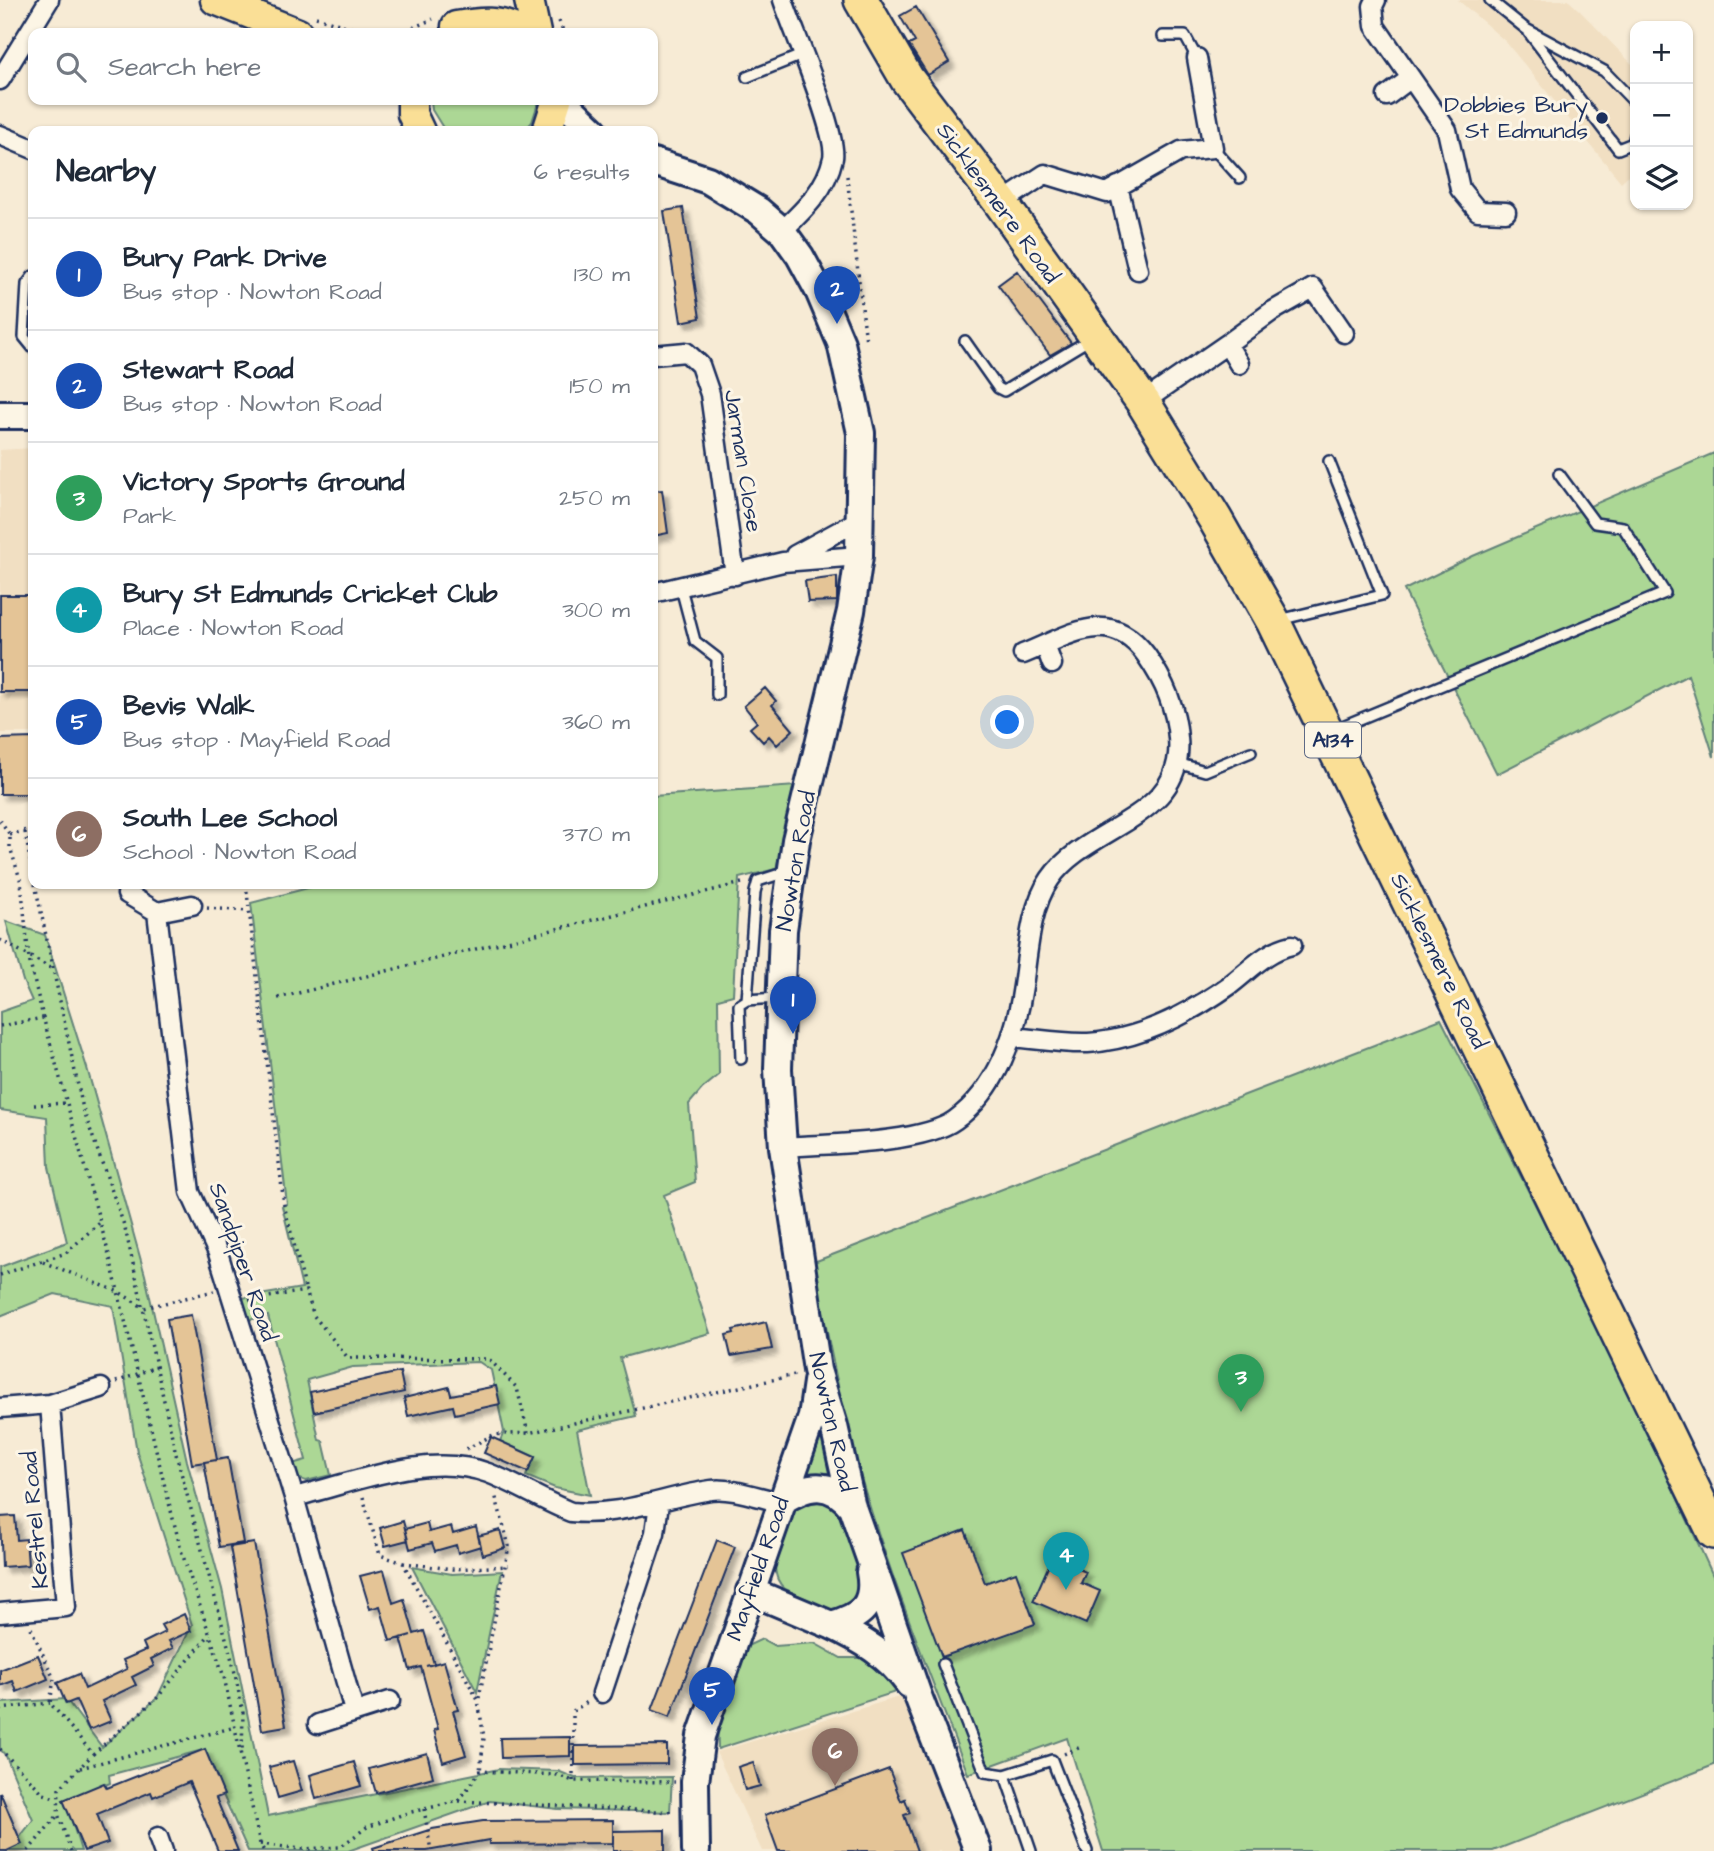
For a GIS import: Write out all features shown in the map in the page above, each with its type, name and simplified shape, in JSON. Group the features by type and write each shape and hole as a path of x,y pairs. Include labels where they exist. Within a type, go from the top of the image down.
{"highway":[{"name":"Sicklesmere Road","path":"861,0 907,79 1001,203 1094,337 1143,402 1215,519 1273,621 1714,1532"}],"main road":[{"path":"215,0 285,28"},
{"path":"453,28 488,0"},
{"path":"530,0 535,28"},
{"path":"458,28 485,20 516,28"},
{"path":"549,126 555,105"}],"street":[{"path":"32,28 49,0"},
{"path":"782,231 813,201 828,175 834,154 821,100 783,0"},
{"path":"1370,2 1375,26 1447,130 1460,190 1478,211 1506,212"},
{"path":"0,80 28,34"},
{"path":"1001,203 1045,174 1107,193 1181,151 1213,148 1197,58"},
{"path":"1387,96 1410,78"},
{"path":"569,105 589,126"},
{"path":"0,135 28,147"},
{"name":"Nowton Road","path":"658,164 708,180 759,211 782,231 800,256 819,291 841,342 861,433 859,556 851,611 790,870 779,998 778,1069 783,1147 817,1370 834,1426 852,1507 918,1696 978,1851"},
{"path":"1118,186 1138,270"},
{"path":"1143,402 1271,312 1313,288 1344,333"},
{"path":"1227,344 1239,364"},
{"name":"Jarman Close","path":"658,355 686,352 701,365 710,394 735,575"},
{"path":"0,415 28,415"},
{"path":"783,562 861,519"},
{"path":"658,592 783,562 859,556"},
{"path":"783,1147 900,1137 931,1131 954,1121 978,1098 998,1068 1013,1037 1036,916 1050,879 1064,863 1152,805 1173,778 1177,763 1178,737 1172,706 1145,654 1127,634 1117,629 1090,628 1023,654"},
{"path":"1045,645 1052,664"},
{"path":"127,894 157,912 192,905"},
{"name":"Sandpiper Road","path":"157,912 190,1192 218,1252 294,1497 355,1712"},
{"path":"1013,1037 1089,1043 1127,1036 1178,1018 1230,985 1274,949 1292,946"},
{"name":"Mayfield Road","path":"696,1851 695,1782 701,1736 780,1502 812,1417 817,1370"},
{"path":"0,1408 50,1404 101,1388"},
{"name":"Kestrel Road","path":"0,1613 66,1608 50,1404"},
{"path":"294,1497 430,1466 457,1466 489,1474 571,1511 586,1513 659,1503 713,1489 780,1502"},
{"name":"Nowton Road","path":"780,1502 808,1487 842,1495 852,1507"},
{"path":"602,1693 655,1533 659,1503"},
{"name":"Nowton Road","path":"831,1625 857,1616 867,1608 873,1587 868,1556"},
{"name":"Nowton Road","path":"750,1591 868,1643 889,1658 918,1696"},
{"path":"318,1724 390,1701"}],"lane":[{"path":"1490,0 1526,29 1604,71 1630,98"},
{"path":"1526,29 1618,149 1630,144"},
{"path":"1163,36 1185,36 1197,58"},
{"path":"747,77 802,55"},
{"path":"1213,148 1240,178"},
{"path":"28,283 24,337 28,342"},
{"path":"965,341 998,388 1004,391 1054,364 1094,337"},
{"path":"1273,621 1382,595 1329,461"},
{"path":"1329,732 1665,593 1623,527 1595,523 1559,474"},
{"path":"681,588 695,641 717,658 717,695"},
{"path":"1177,763 1205,771 1251,752"},
{"path":"747,1000 758,881 790,870"},
{"path":"741,1059 739,1005 747,1000 779,998"},
{"path":"943,1664 985,1772 1005,1775 1052,1760 1087,1851"},
{"path":"1005,1775 1031,1851"}],"path":[{"path":"834,154 845,166 864,311 866,353"},
{"path":"0,820 10,835 10,847 21,882 29,959 43,1017 119,1292 181,1550 224,1676 241,1761 260,1844 264,1851"},
{"path":"10,835 28,830"},
{"path":"25,832 28,848"},
{"path":"278,998 368,978 738,883 758,881"},
{"path":"36,889 83,1109 125,1228 176,1454 233,1664 243,1713 241,1761"},
{"path":"246,889 285,1205 314,1315 348,1359 489,1359 517,1388 528,1433"},
{"path":"192,905 247,911"},
{"path":"0,940 29,959 51,968"},
{"path":"0,1026 43,1017"},
{"path":"34,1105 67,1103"},
{"path":"0,1275 66,1253 100,1222"},
{"path":"43,1262 119,1292 144,1308 231,1295 306,1291"},
{"path":"101,1388 156,1367"},
{"path":"430,1466 493,1435 528,1433 817,1370"},
{"path":"478,1700 508,1566 509,1546 489,1474"},
{"path":"358,1482 380,1555 403,1563 452,1569 508,1566"},
{"path":"403,1563 478,1700 484,1738 480,1771 459,1801"},
{"path":"25,1613 54,1679 50,1703 93,1754"},
{"path":"71,1851 58,1814 59,1789 93,1754 157,1698 210,1634"},
{"path":"573,1781 573,1712 602,1693"},
{"path":"0,1709 50,1703"},
{"path":"80,1768 234,1727"},
{"path":"0,1749 44,1794 57,1799"},
{"path":"480,1771 557,1775 573,1781 695,1782"},
{"path":"335,1851 367,1827 459,1801 694,1813"},
{"path":"424,1809 431,1851"},
{"path":"28,1851 58,1814"},
{"path":"260,1844 302,1849 340,1847"}],"shaded area":[{"name":"Dobbies Bury St Edmunds","path":"1458,0 1568,0 1630,62 1630,174 1621,182 1505,41"},
{"path":"28,448 28,733 0,733 0,450"},
{"path":"909,1694 916,1728 962,1851 762,1851 716,1752"}],"green space":[{"path":"432,105 537,105 528,126 442,126"},
{"path":"1714,453 1714,757 1688,675 1497,774 1404,590 1473,556"},
{"path":"796,786 776,869 739,878 733,995 718,999 719,1075 689,1104 695,1182 664,1195 710,1333 620,1358 636,1416 577,1430 590,1495 555,1488 526,1476 535,1457 500,1441 504,1432 491,1370 479,1362 353,1367 307,1380 319,1440 323,1441 331,1475 306,1481 297,1478 292,1464 306,1460 268,1316 248,1320 242,1298 302,1288 282,1206 287,1204 251,903 304,889 658,889 658,796"},
{"path":"6,921 45,935 87,1068 145,1275 187,1461 222,1589 268,1816 499,1769 558,1771 575,1778 672,1777 670,1812 558,1809 490,1801 348,1851 248,1851 203,1750 109,1775 110,1783 66,1801 81,1851 9,1851 33,1820 6,1756 0,1749 0,1703 66,1699 102,1747 157,1698 192,1625 137,1452 113,1306 55,1294 0,1316 0,1267 67,1242 49,1167 47,1117 0,1110 0,1012 32,1001 23,981"},
{"path":"1441,1019 1613,1358 1714,1578 1714,1765 1493,1851 1103,1851 1067,1738 968,1774 909,1620 869,1504 839,1389 814,1262"},
{"path":"817,1439 826,1440 836,1480 803,1482"},
{"path":"821,1499 837,1508 862,1578 861,1592 847,1608 832,1611 785,1589 778,1580 775,1567 795,1510 802,1504"},
{"path":"412,1567 452,1574 502,1571 477,1692"},
{"path":"762,1639 775,1646 814,1643 841,1658 865,1658 905,1689 718,1749 717,1711 741,1649"}],"building":[{"path":"916,7 949,62 928,75 909,45 915,42 900,16"},
{"path":"683,208 700,318 681,322 664,211"},
{"path":"1017,271 1071,343 1050,355 998,285"},
{"path":"658,490 662,490 668,533 658,535"},
{"path":"837,577 837,601 808,602 805,581"},
{"path":"0,595 28,595 28,692 0,692"},
{"path":"765,688 776,701 772,705 793,730 777,745 769,736 763,742 750,728 757,722 744,706"},
{"path":"28,738 28,794 0,794 0,739"},
{"path":"191,1315 217,1460 192,1464 167,1319"},
{"path":"766,1322 772,1349 731,1356 726,1335 734,1333 733,1330"},
{"path":"400,1372 404,1392 314,1412 310,1392"},
{"path":"496,1386 500,1404 455,1414 453,1406 408,1416 404,1398 449,1387 451,1395"},
{"path":"491,1437 535,1457 528,1472 484,1453"},
{"path":"228,1458 243,1543 219,1547 204,1462"},
{"path":"15,1516 17,1540 26,1539 28,1565 2,1567 0,1517"},
{"path":"403,1521 408,1540 385,1546 380,1528"},
{"path":"427,1523 429,1532 451,1526 453,1534 476,1527 481,1546 458,1553 456,1545 435,1551 432,1543 410,1549 405,1529"},
{"path":"500,1530 505,1548 483,1555 478,1536"},
{"path":"965,1530 985,1583 1016,1572 1035,1624 942,1657 903,1553"},
{"path":"717,1540 735,1547 670,1717 652,1710"},
{"path":"254,1543 286,1726 262,1730 230,1547"},
{"path":"1052,1558 1086,1572 1081,1583 1100,1591 1086,1624 1033,1601"},
{"path":"384,1570 393,1603 404,1599 414,1634 424,1631 434,1664 444,1661 458,1710 453,1711 466,1755 443,1762 434,1730 438,1729 421,1667 410,1670 401,1638 411,1635 390,1641 380,1606 370,1609 360,1576"},
{"path":"184,1614 191,1631 169,1641 173,1648 151,1659 154,1666 132,1677 136,1685 102,1701 111,1721 89,1730 76,1700 66,1704 57,1683 79,1674 85,1689 127,1669 123,1660 146,1650 143,1643 165,1632 161,1625"},
{"path":"38,1655 48,1679 17,1692 13,1681 0,1686 0,1670"},
{"path":"570,1737 570,1756 501,1758 500,1738"},
{"path":"667,1745 667,1764 575,1765 575,1746"},
{"path":"205,1749 224,1795 216,1798 238,1851 218,1851 189,1782 153,1797 151,1792 97,1814 108,1843 84,1851 63,1800 104,1783 107,1788"},
{"path":"427,1753 433,1777 376,1793 369,1769"},
{"path":"293,1761 302,1791 278,1798 269,1767"},
{"path":"354,1762 361,1786 316,1799 310,1775"},
{"path":"753,1762 760,1786 745,1790 738,1767"},
{"path":"889,1769 901,1801 905,1799 910,1813 904,1815 917,1851 778,1851 765,1815"},
{"path":"0,1792 22,1844 7,1851 0,1851"},
{"path":"613,1820 613,1843 489,1844 489,1840 427,1851 374,1851 373,1848 432,1829 483,1821"},
{"path":"665,1830 665,1851 613,1851 613,1831"}],"place":[{"name":"Dobbies Bury St Edmunds","path":"1602,118"},
{"name":"Stewart Road","path":"837,324"},
{"name":"Bury Park Drive","path":"793,1034"},
{"name":"Victory Sports Ground","path":"1241,1412"},
{"name":"Bury St Edmunds Cricket Club","path":"1066,1590"},
{"name":"Bevis Walk","path":"712,1725"},
{"name":"South Lee School","path":"835,1786"}]}
